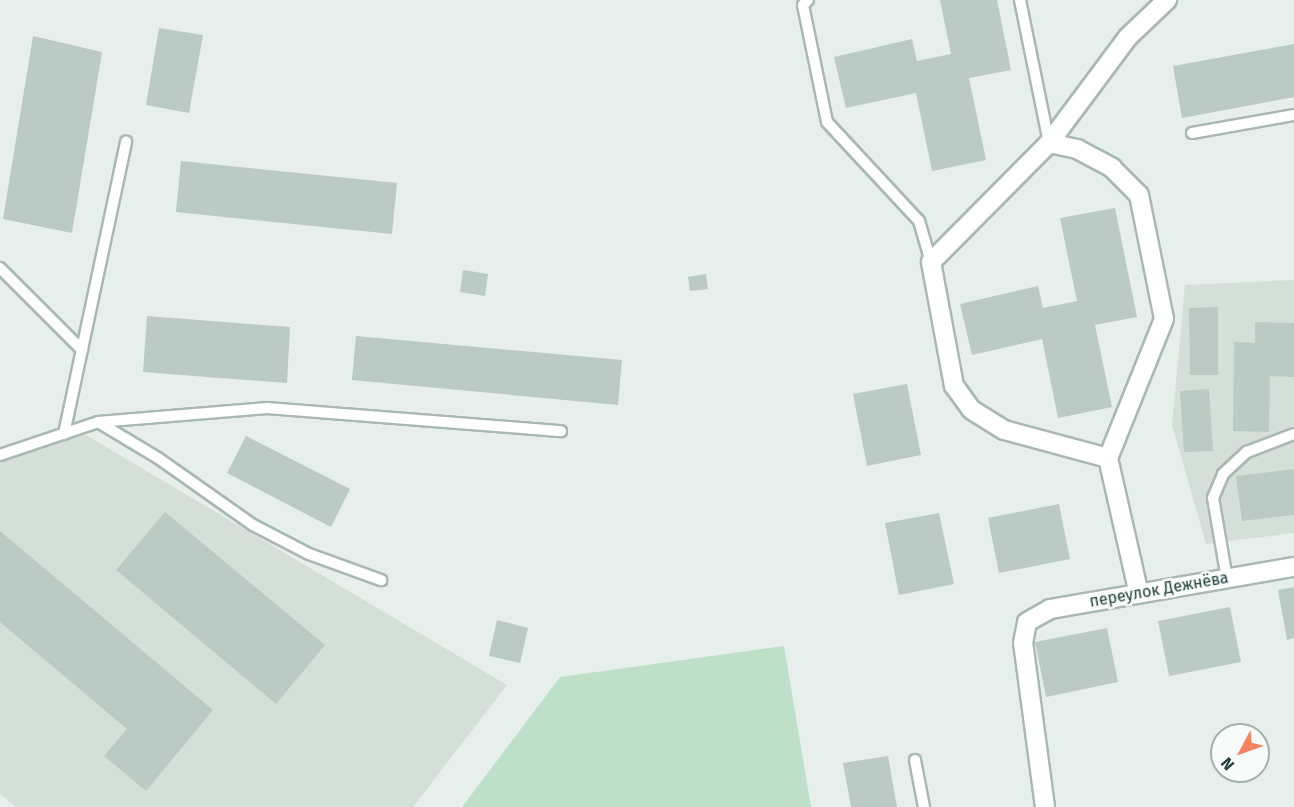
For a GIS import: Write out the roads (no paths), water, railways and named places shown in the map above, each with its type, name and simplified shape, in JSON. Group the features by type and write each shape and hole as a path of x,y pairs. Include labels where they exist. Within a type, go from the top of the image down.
{"street":[{"path":"1108,458 1004,430 971,409 954,386 931,262 1048,142 1128,37 1167,0"},
{"path":"1048,142 1077,149 1112,168 1139,195 1164,319 1108,458 1139,594"},
{"name":"переулок Дежнёва","path":"1045,807 1023,643 1027,622 1050,609 1294,567"}],"lane":[{"path":"1020,0 1048,142"},
{"path":"803,2 827,122 919,221 931,262"},
{"path":"1192,133 1294,116"},
{"path":"64,434 126,142"},
{"path":"0,268 82,350"},
{"path":"0,456 98,422 267,408 561,431"},
{"path":"98,422 132,441 253,525 309,554 381,580"},
{"path":"1227,579 1213,498 1223,474 1247,452 1294,434"},
{"path":"915,760 924,807"}]}
